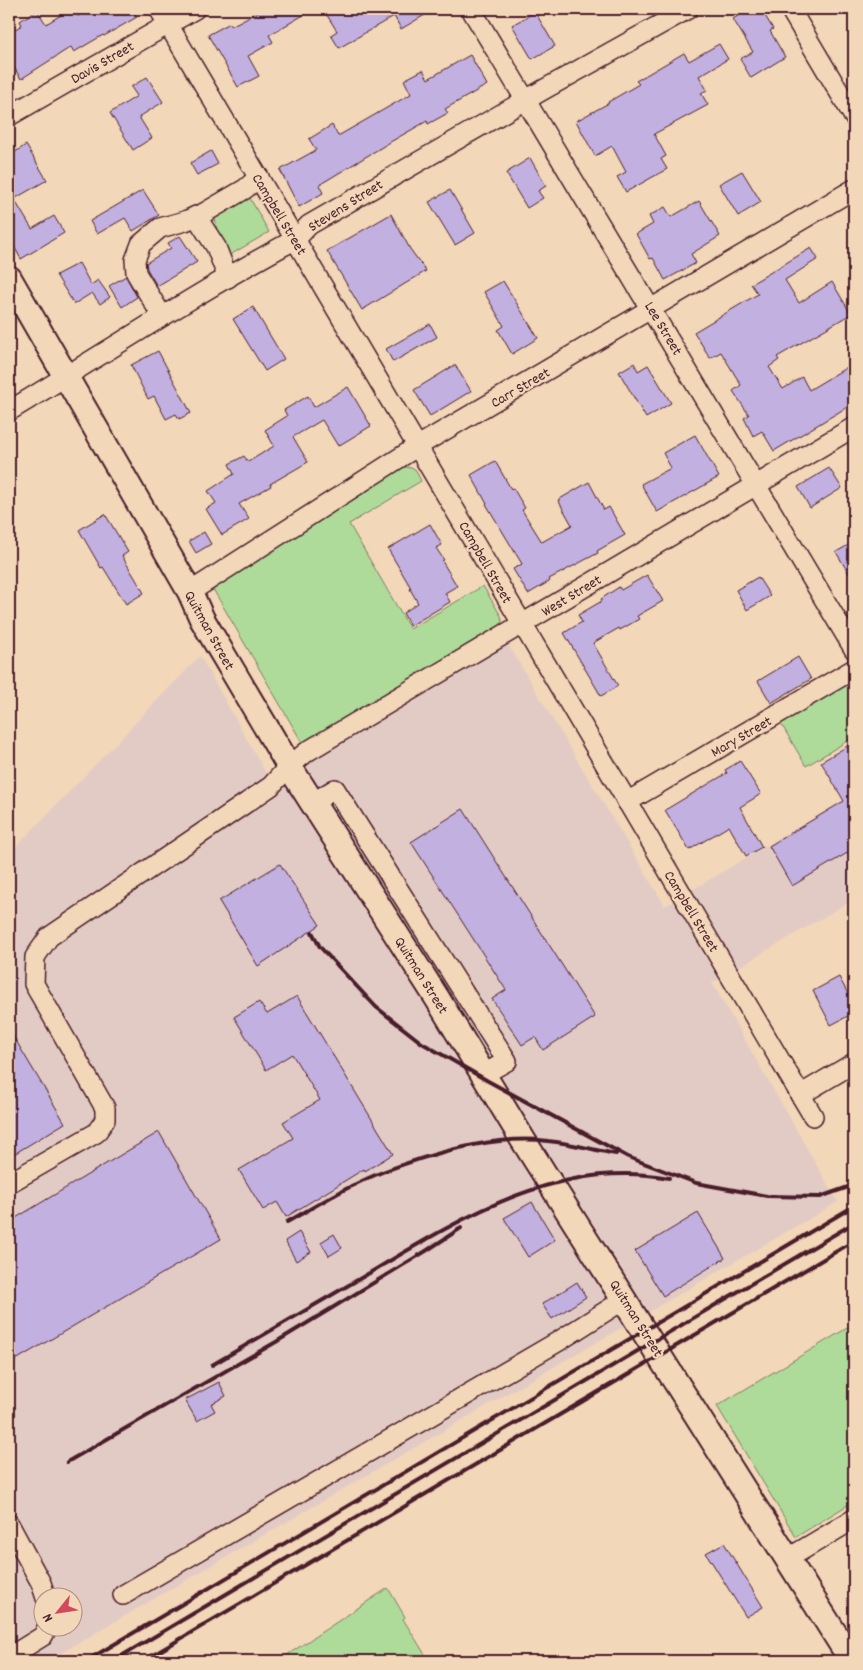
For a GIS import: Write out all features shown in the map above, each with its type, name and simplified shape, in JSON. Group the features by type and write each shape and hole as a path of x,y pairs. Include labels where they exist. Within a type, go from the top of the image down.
{"main road":[{"name":"Quitman Street","path":"9,278 190,592 202,619 289,766 437,998 523,1140 852,1661"}],"street":[{"name":"Davis Street","path":"9,116 164,16 195,9"},
{"name":"Lee Street","path":"471,9 854,649"},
{"name":"Stevens Street","path":"9,411 162,316 296,239 310,225 526,99 688,9"},
{"path":"790,9 854,118"},
{"name":"Campbell Street","path":"164,16 813,1116"},
{"path":"162,316 136,273 135,260 141,244 160,228 196,216 245,189 258,178"},
{"name":"Carr Street","path":"190,592 418,446 854,189"},
{"path":"196,216 216,247 228,278"},
{"name":"West Street","path":"9,1183 96,1133 105,1120 105,1108 34,984 35,958 49,937 271,786 289,766 308,751 854,427"},
{"name":"Mary Street","path":"627,802 854,669"},
{"path":"312,803 335,789 506,1061 484,1074"},
{"path":"437,998 458,984"},
{"path":"466,1045 488,1031"},
{"path":"800,1095 854,1063"},
{"path":"123,1595 559,1341 625,1299"},
{"path":"787,1559 854,1519"},
{"path":"9,1524 42,1588"},
{"path":"9,1657 40,1638"}],"shaded area":[{"path":"506,641 665,906 854,794 854,899 712,983 838,1202 47,1661 9,1661 9,995 13,992 9,985 9,854 200,656 268,777"}],"green space":[{"path":"247,193 269,232 225,258 218,238 215,217"},
{"path":"406,467 415,469 421,481 349,524 410,629 483,586 501,616 500,628 303,744 213,589 396,470"},
{"path":"852,681 854,683 854,737 806,766 780,722"},
{"path":"854,1324 854,1501 796,1537 717,1406"},
{"path":"388,1588 405,1617 403,1619 429,1661 278,1661"}],"building":[{"path":"74,9 78,16 91,9 132,9 137,17 74,52 71,47 21,79 9,59 9,33 22,25 20,21 37,10 46,24"},
{"path":"263,9 314,9 269,35 273,42 248,56 259,76 238,87 208,35 230,23 231,26"},
{"path":"323,9 435,9 401,29 394,16 339,48 331,35 337,31"},
{"path":"749,9 761,9 773,29 770,31 785,57 751,78 740,59 753,52 733,19"},
{"path":"535,12 555,46 532,59 512,25"},
{"path":"719,44 728,59 699,76 707,90 701,93 708,105 654,134 666,156 661,159 667,169 626,192 617,177 626,172 612,146 595,156 576,121 609,103 639,84 636,81 684,53 689,61"},
{"path":"470,55 487,85 445,109 448,113 428,124 427,121 319,185 323,193 299,207 280,170 316,150 309,139 332,125 338,136 411,94 404,80 423,70 428,79"},
{"path":"147,77 163,102 139,117 152,138 133,150 110,113 137,96 131,87"},
{"path":"26,145 47,180 14,199 32,229 54,216 64,233 21,259 11,241 14,240 9,230 9,156"},
{"path":"211,151 218,164 197,175 190,163"},
{"path":"530,158 546,186 538,191 543,198 527,208 506,173"},
{"path":"742,171 761,202 738,216 719,184"},
{"path":"143,190 159,215 133,231 125,218 97,234 90,221"},
{"path":"450,190 475,233 455,245 429,202"},
{"path":"699,201 720,236 691,254 696,263 665,280 653,258 650,259 636,234 653,224 649,216 665,207 671,217"},
{"path":"391,214 410,249 426,271 362,310 327,251"},
{"path":"180,236 197,262 157,286 147,269 146,263 171,248 168,243"},
{"path":"811,248 818,259 785,280 799,303 832,282 851,314 777,357 779,360 769,367 783,389 802,377 809,390 854,363 854,403 774,451 762,431 753,436 744,418 749,415 733,391 741,385 721,352 710,358 694,332 758,294 751,284"},
{"path":"79,263 91,285 98,280 110,297 100,304 92,293 74,304 56,275"},
{"path":"126,276 137,297 122,307 109,286"},
{"path":"503,281 538,338 512,354 498,330 504,326 484,292"},
{"path":"253,307 284,359 265,371 233,319"},
{"path":"430,324 437,337 393,362 386,349"},
{"path":"158,351 191,413 179,419 176,414 166,419 154,396 148,399 131,365"},
{"path":"634,363 638,371 648,365 671,403 646,418 619,372"},
{"path":"455,365 471,391 430,416 414,390"},
{"path":"348,387 371,426 338,446 322,420 293,437 308,462 239,504 249,519 222,535 206,509 216,503 208,491 234,474 229,464 244,456 248,462 274,446 265,430 287,416 284,410 308,396 314,407"},
{"path":"695,435 719,477 657,512 641,484 671,468 663,453"},
{"path":"495,461 511,489 513,488 525,508 522,510 542,542 572,525 558,500 589,482 604,510 609,507 625,535 597,551 598,553 549,579 550,581 528,594 513,569 522,564 471,475"},
{"path":"829,468 842,488 810,508 798,487"},
{"path":"105,514 128,552 122,556 144,593 126,604 103,567 101,568 79,530"},
{"path":"430,524 442,545 436,548 457,586 445,593 450,602 410,626 403,613 418,603 388,549"},
{"path":"204,532 211,544 196,553 189,541"},
{"path":"854,542 854,582 836,552"},
{"path":"647,575 663,601 637,616 639,619 593,643 618,686 601,696 564,633 582,622 578,615 602,601 601,599 619,587 621,590"},
{"path":"758,577 770,596 747,610 736,590"},
{"path":"798,657 811,679 771,703 758,681"},
{"path":"854,742 854,849 792,886 769,846 844,801 821,762"},
{"path":"740,761 761,794 740,807 762,847 746,856 729,826 689,850 665,810 727,773 725,770"},
{"path":"463,809 595,1017 543,1050 535,1037 522,1045 492,999 506,990 411,842"},
{"path":"280,864 320,925 258,966 219,901"},
{"path":"839,977 854,1005 854,1013 831,1025 813,991"},
{"path":"297,996 393,1154 365,1171 364,1169 286,1217 277,1202 263,1210 239,1170 293,1138 283,1122 320,1100 292,1054 266,1070 234,1017 259,1002 267,1014"},
{"path":"9,1029 65,1123 9,1157"},
{"path":"159,1132 221,1239 9,1364 9,1222"},
{"path":"532,1202 555,1240 528,1257 504,1218"},
{"path":"698,1213 725,1258 663,1296 635,1251"},
{"path":"299,1232 311,1252 296,1261 285,1241"},
{"path":"334,1234 342,1248 329,1256 321,1242"},
{"path":"577,1282 586,1297 552,1319 542,1304"},
{"path":"219,1382 226,1396 211,1404 215,1411 197,1421 185,1400"},
{"path":"724,1543 763,1607 746,1617 706,1553"}],"railway":[{"path":"312,932 320,947 376,1007 422,1043 628,1157 696,1183 767,1196 820,1197 854,1185"},
{"path":"287,1222 372,1176 423,1158 465,1147 507,1140 528,1140 565,1143 616,1154"},
{"path":"212,1365 436,1234 510,1198 548,1185 587,1177 628,1174 669,1178"},
{"path":"86,1661 854,1206"},
{"path":"113,1661 854,1223"},
{"path":"67,1462 276,1342 461,1228"},
{"path":"143,1661 854,1241"}]}
